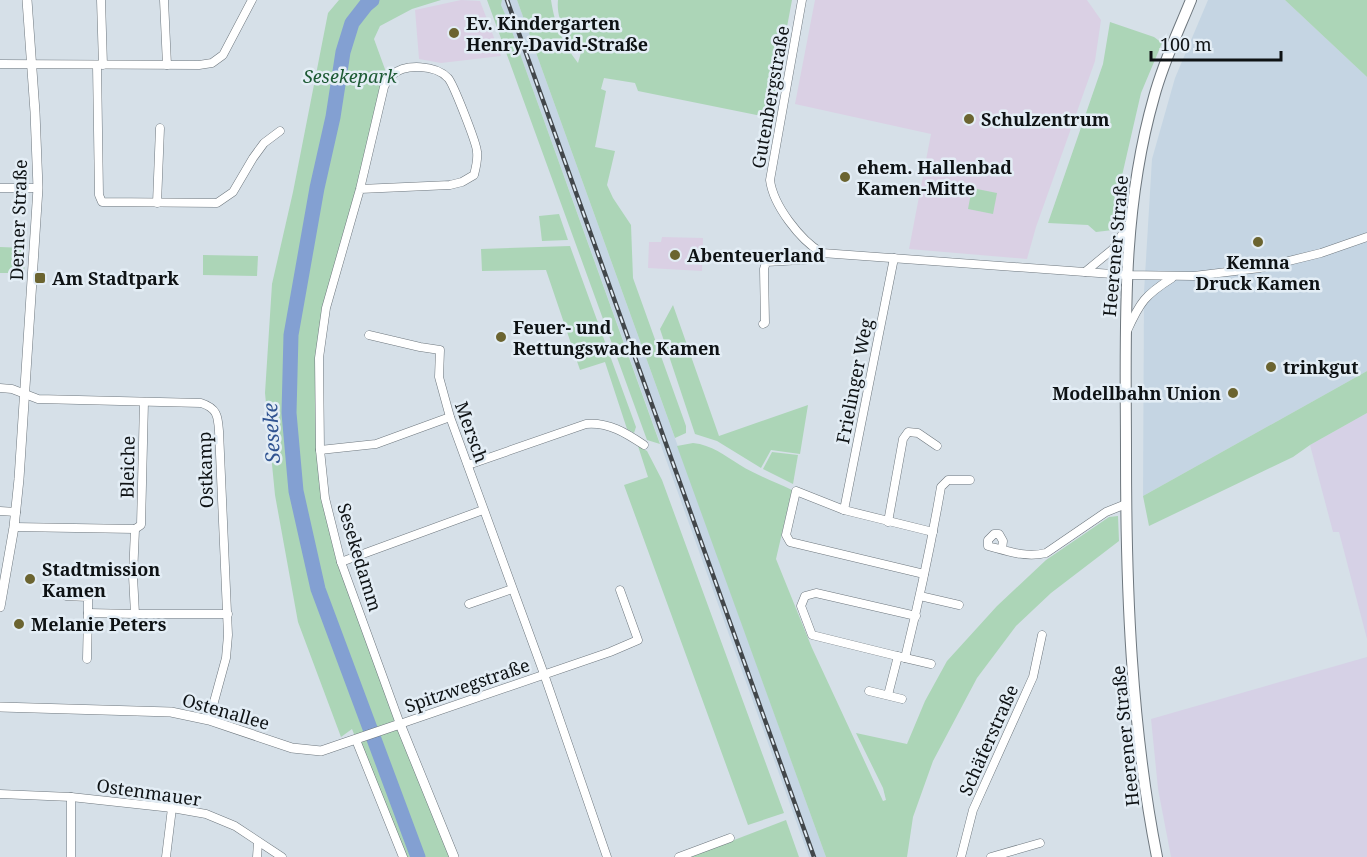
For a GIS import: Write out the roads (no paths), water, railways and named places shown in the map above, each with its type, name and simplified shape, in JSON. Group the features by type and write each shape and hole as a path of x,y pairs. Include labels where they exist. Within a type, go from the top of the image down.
{"main road":[{"name":"Heerener Straße","path":"1157,857 1137,712 1129,600 1126,504 1126,275 1130,221 1139,159 1154,96 1168,54 1191,0"}],"street":[{"name":"Derner Straße","path":"0,607 16,512 26,394 38,188 36,112 27,0"},
{"path":"101,0 99,195 102,202 158,204 217,202 233,192 264,143 280,131"},
{"path":"164,0 167,65"},
{"path":"0,64 199,65 212,63 223,55 252,0"},
{"name":"Gutenbergstraße","path":"802,0 770,180 776,201 797,230 822,254"},
{"name":"Sesekedamm","path":"360,189 450,185 462,182 474,175 477,150 450,79 439,71 423,68 403,69 387,80 360,189 326,308 318,358 320,450 325,498 341,562 400,724 454,857"},
{"path":"158,204 160,128"},
{"path":"0,188 38,188"},
{"path":"1085,272 1113,249 1130,221"},
{"path":"763,324 765,323 764,269 766,262 818,259 822,254 1173,277 1260,268 1321,253 1367,237"},
{"name":"Frielinger Weg","path":"844,510 894,258"},
{"path":"1125,337 1143,300 1151,291 1173,277"},
{"name":"Mersch","path":"369,334 440,350 439,377 450,417 544,674 607,857"},
{"path":"0,388 26,394"},
{"name":"Ostkamp","path":"26,394 38,399 201,403 209,406 218,415 228,614 226,658 209,720"},
{"name":"Bleiche","path":"135,614 133,576 135,529 141,525 144,402"},
{"path":"320,450 376,444 450,417"},
{"path":"468,465 586,424 601,424 615,428 644,445"},
{"path":"888,522 903,438 908,432 918,433 937,446"},
{"path":"888,695 915,616 941,487 948,480 970,480"},
{"path":"924,574 790,542 786,535 795,491 844,510 933,532"},
{"path":"1002,549 1035,556 1046,553 1106,512 1126,504"},
{"path":"341,562 483,510"},
{"path":"0,511 16,512"},
{"path":"14,527 135,529"},
{"path":"470,604 512,589"},
{"path":"544,674 638,640 620,590"},
{"path":"915,616 816,593 809,593 802,601 802,611 812,635 931,664"},
{"path":"66,596 88,597 87,660"},
{"path":"920,596 958,605"},
{"path":"88,613 228,614"},
{"name":"Schäferstraße","path":"961,857 973,810 1033,677 1042,634"},
{"name":"Spitzwegstraße","path":"400,724 544,674"},
{"path":"869,691 902,699"},
{"name":"Ostenallee","path":"0,707 171,712 209,720 268,741 306,751 321,751 400,724"},
{"path":"360,739 404,857"},
{"name":"Ostenmauer","path":"0,794 70,797 206,814 236,826 282,857"},
{"path":"70,797 71,857"},
{"path":"166,857 172,808"},
{"path":"680,857 730,838"},
{"path":"257,857 258,842"},
{"path":"991,857 1040,843"}],"waterway":[{"name":"Seseke","path":"372,0 352,23 343,52 333,117 317,188 291,335 289,413 296,491 318,589 418,857"}],"railway":[{"path":"507,0 814,857"}],"place":[{"name":"Ev. Kindergarten Henry-David-Straße","path":"454,33"},
{"name":"Schulzentrum","path":"969,119"},
{"name":"ehem. Hallenbad Kamen-Mitte","path":"845,177"},
{"name":"Kemna Druck Kamen","path":"1258,242"},
{"name":"Abenteuerland","path":"675,255"},
{"name":"Am Stadtpark","path":"40,278"},
{"name":"Feuer- und Rettungswache Kamen","path":"501,337"},
{"name":"trinkgut","path":"1271,367"},
{"name":"Modellbahn Union","path":"1233,393"},
{"name":"Stadtmission Kamen","path":"30,579"},
{"name":"Melanie Peters","path":"19,624"}],"park label":[{"name":"Sesekepark","path":"350,76"}]}
